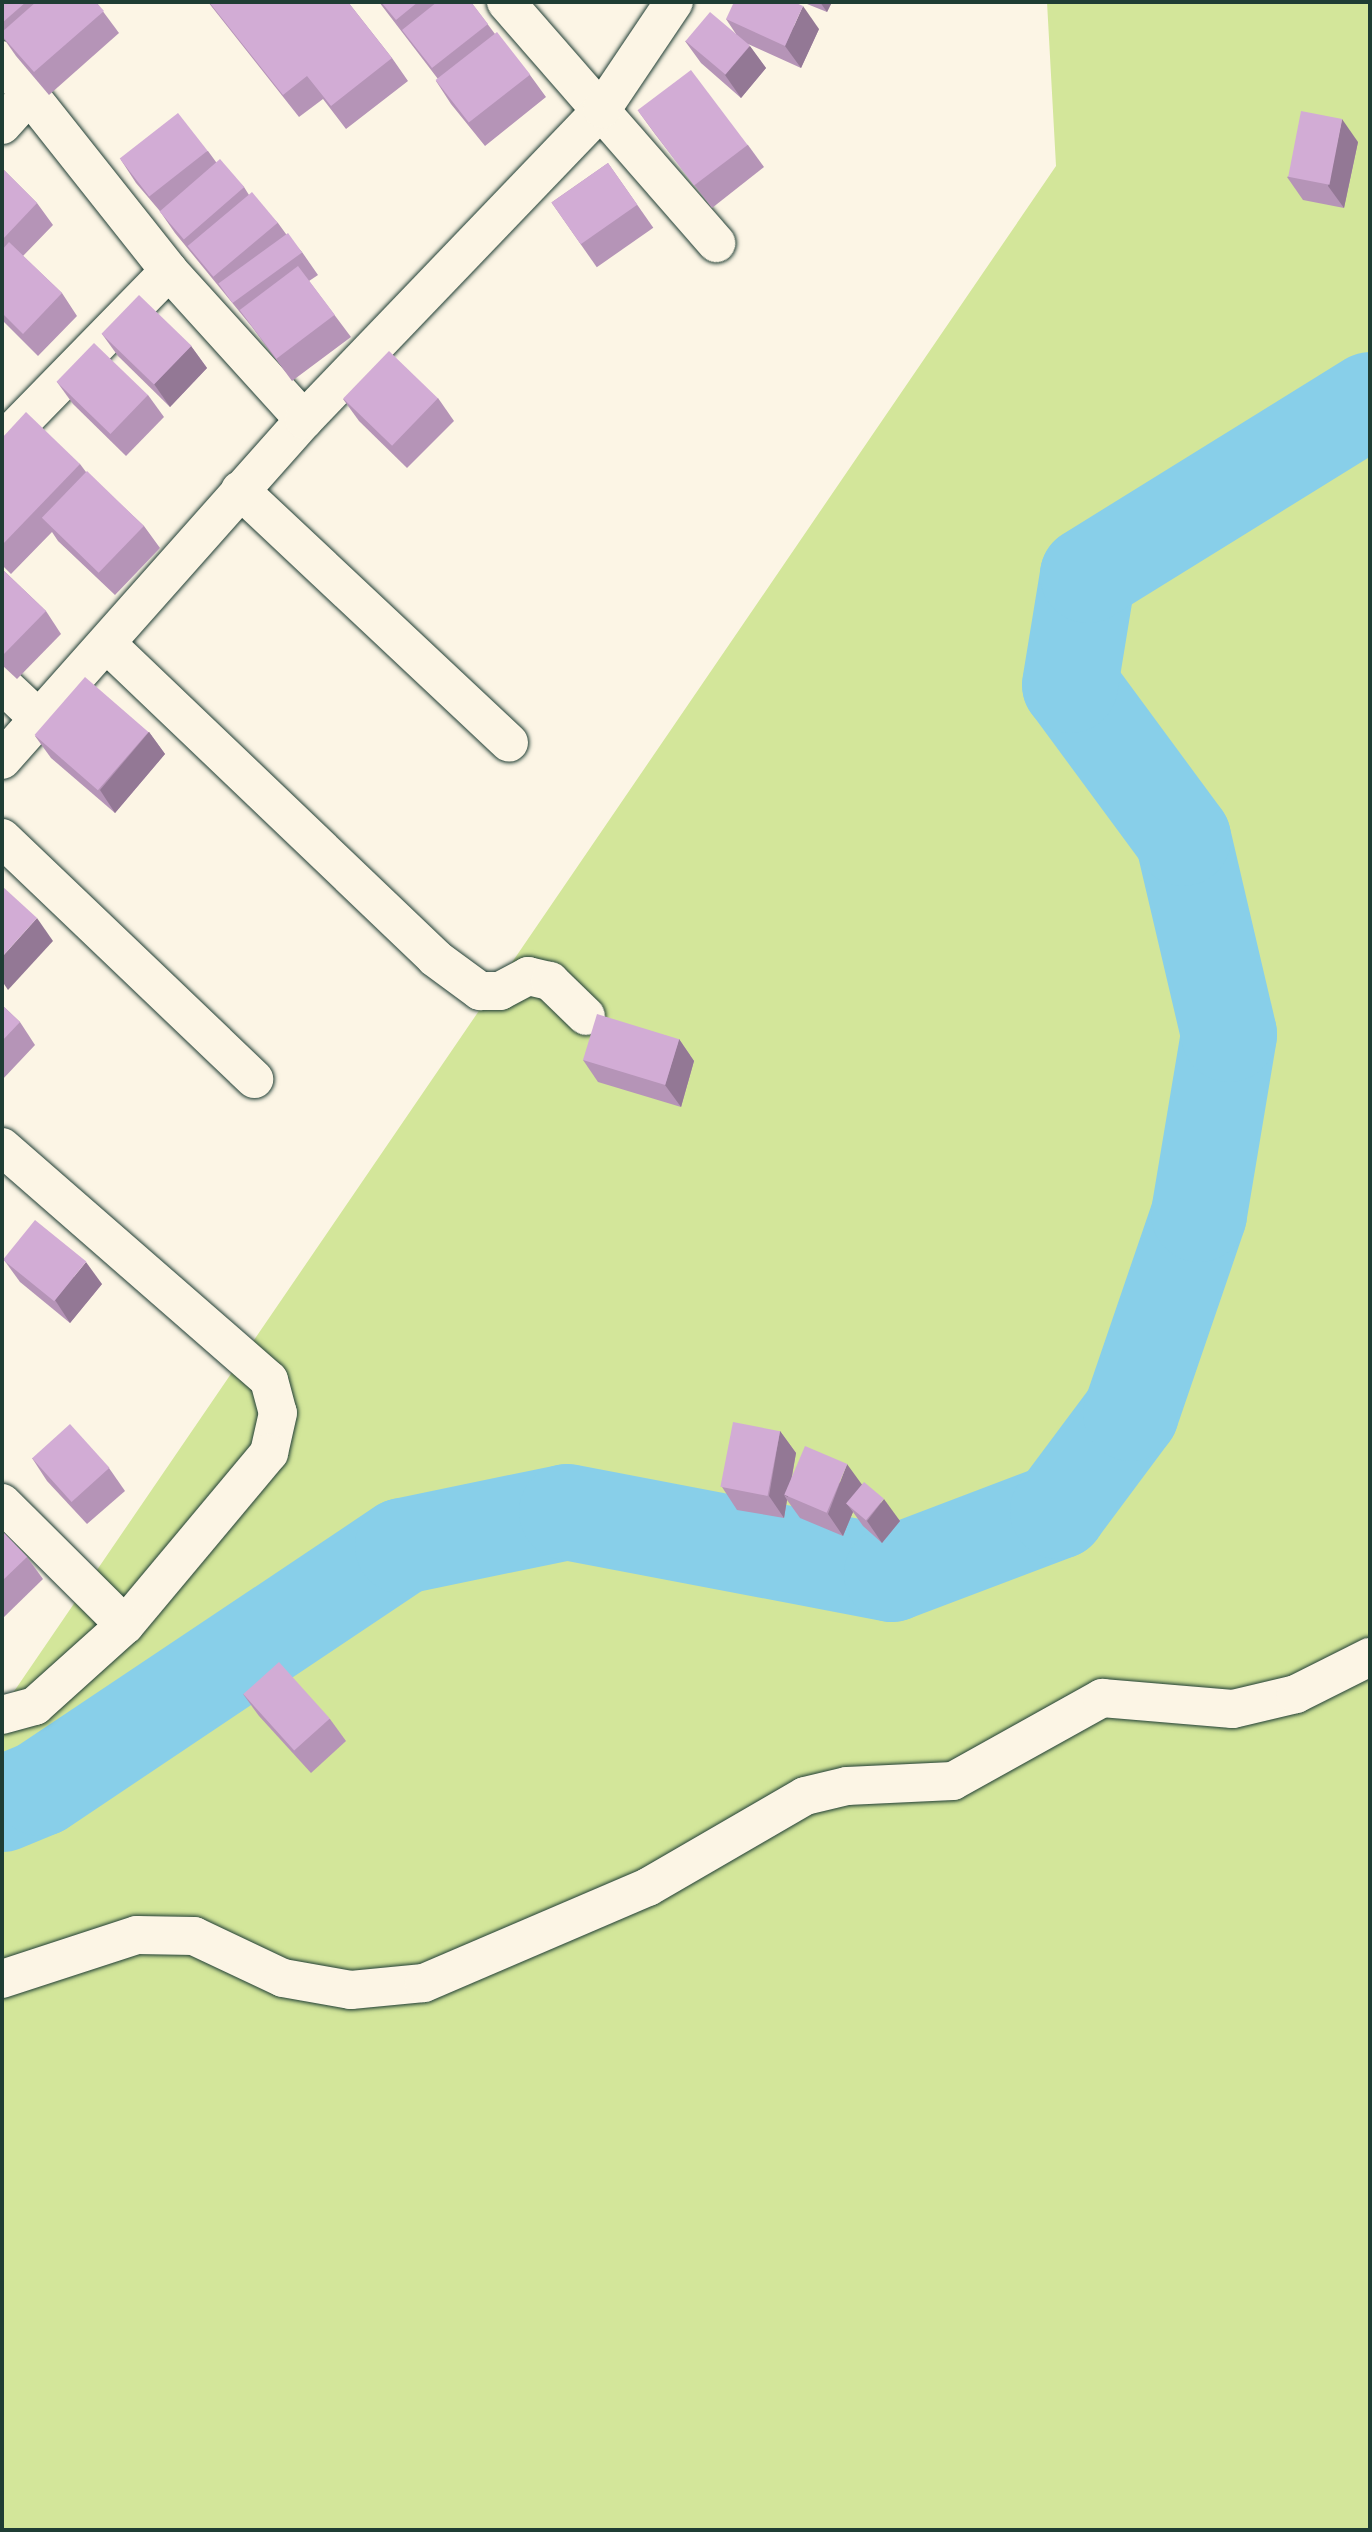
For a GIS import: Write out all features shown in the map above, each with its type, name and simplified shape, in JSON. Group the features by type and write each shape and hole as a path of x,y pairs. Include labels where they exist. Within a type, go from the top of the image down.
{"street":[{"path":"506,2 716,243"},
{"path":"2,760 108,645 240,490 304,420 602,109 674,2"},
{"path":"2,60 169,271 304,420"},
{"path":"2,125 30,94"},
{"path":"2,442 169,271"},
{"path":"240,490 509,743"},
{"path":"108,645 435,958 480,991 500,991 528,976 550,981 586,1016"},
{"path":"2,684 38,718"},
{"path":"2,838 254,1079"},
{"path":"2,1147 269,1380 278,1413 269,1453 125,1625 35,1706 2,1715"},
{"path":"2,1503 125,1625"},
{"path":"2,1979 136,1935 194,1936 283,1978 351,1990 424,1983 648,1887 805,1796 847,1786 953,1781 1102,1698 1233,1709 1296,1694 1370,1657"}],"green space":[{"path":"1047,2 1370,2 1370,2530 2,2530 2,1709 1056,166"}],"building":[{"path":"2,2 26,2 2,23"},
{"path":"36,2 96,2 104,11 34,72 2,36 2,32"},
{"path":"209,2 348,2 392,58 331,106 307,76 283,95"},
{"path":"381,2 418,2 396,20"},
{"path":"437,2 471,2 488,24 432,68 402,30"},
{"path":"734,2 794,2 803,6 785,46 726,19"},
{"path":"710,12 750,45 725,75 686,41"},
{"path":"497,32 530,75 469,123 436,80"},
{"path":"691,70 748,145 694,185 637,110"},
{"path":"1301,111 1342,119 1329,185 1288,177"},
{"path":"178,113 208,151 149,196 120,159"},
{"path":"220,159 244,187 184,239 160,211"},
{"path":"608,163 637,205 581,244 551,203"},
{"path":"2,168 37,203 2,240"},
{"path":"252,192 278,223 213,277 188,246"},
{"path":"288,233 302,252 233,303 218,284"},
{"path":"9,242 62,293 23,334 2,313 2,250"},
{"path":"298,266 335,315 276,359 240,310"},
{"path":"139,295 192,346 154,385 101,334"},
{"path":"94,343 148,395 110,434 56,382"},
{"path":"389,351 438,398 392,446 343,398"},
{"path":"26,412 80,464 2,545 2,438"},
{"path":"87,471 144,526 99,573 42,518"},
{"path":"2,569 46,611 2,656"},
{"path":"85,677 148,732 98,790 34,735"},
{"path":"2,886 37,918 2,957"},
{"path":"2,1005 20,1022 2,1041"},
{"path":"597,1014 679,1039 665,1085 583,1060"},
{"path":"35,1220 86,1262 54,1301 3,1260"},
{"path":"733,1422 780,1431 768,1496 720,1487"},
{"path":"70,1424 109,1468 72,1502 32,1458"},
{"path":"805,1446 847,1464 827,1513 784,1495"},
{"path":"864,1482 884,1499 866,1520 846,1503"},
{"path":"2,1531 27,1557 2,1581"},
{"path":"279,1662 330,1718 294,1751 243,1694"}],"waterway":[{"path":"2,1804 41,1788 403,1546 567,1512 892,1574 1058,1511 1131,1413 1199,1214 1229,1034 1183,838 1070,685 1088,575 1370,400"}]}
